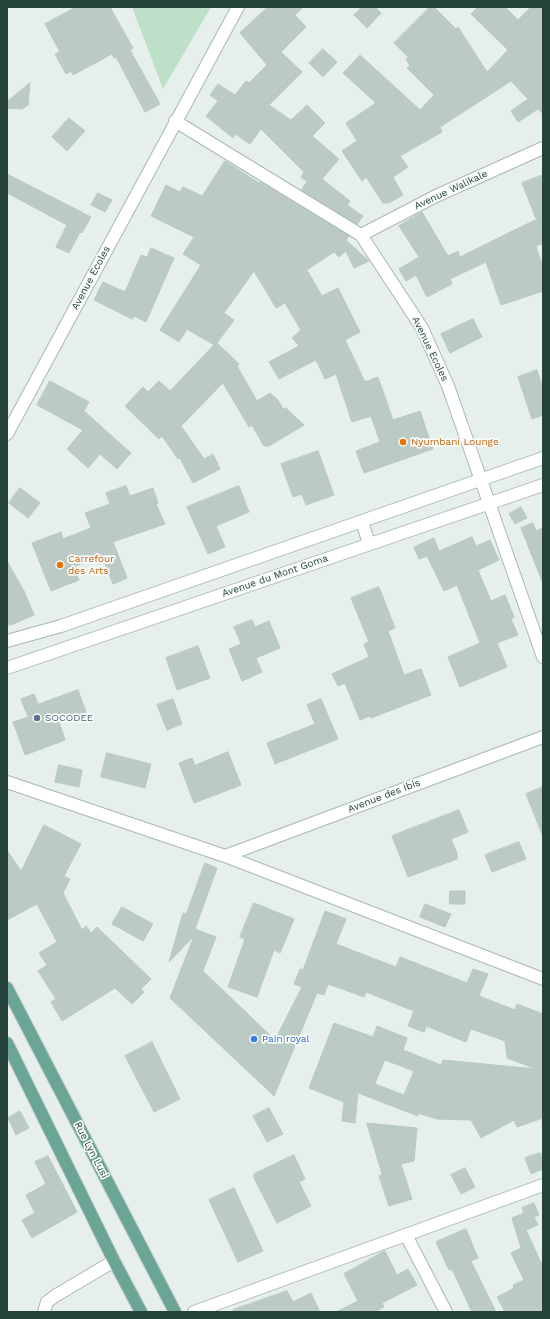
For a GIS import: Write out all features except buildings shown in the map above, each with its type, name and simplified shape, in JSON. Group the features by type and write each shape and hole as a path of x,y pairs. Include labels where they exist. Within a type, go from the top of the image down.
{"main road":[{"name":"Rue Lyn Lusi","path":"7,988 175,1312"},
{"path":"7,1042 114,1262 142,1312"}],"street":[{"name":"Avenue Ecoles","path":"7,434 174,121 238,7"},
{"name":"Avenue Ecoles","path":"174,121 361,235 425,335 448,386 481,479 488,504 543,657"},
{"name":"Avenue Walikale","path":"361,235 436,196 543,148"},
{"path":"7,641 61,626 543,458"},
{"name":"Avenue du Mont Goma","path":"7,668 543,485"},
{"path":"362,521 369,544"},
{"name":"Avenue des Ibis","path":"225,856 543,736"},
{"path":"7,782 225,856 543,979"},
{"path":"194,1312 543,1185"},
{"path":"406,1235 446,1312"},
{"path":"44,1312 47,1302 54,1296 114,1262"}],"green space":[{"path":"132,7 211,7 163,89"}],"place":[{"name":"Nyumbani Lounge","path":"403,442"},
{"name":"Carrefour des Arts","path":"60,565"},
{"name":"SOCODEE","path":"37,718"},
{"name":"Pain royal","path":"254,1039"}]}
